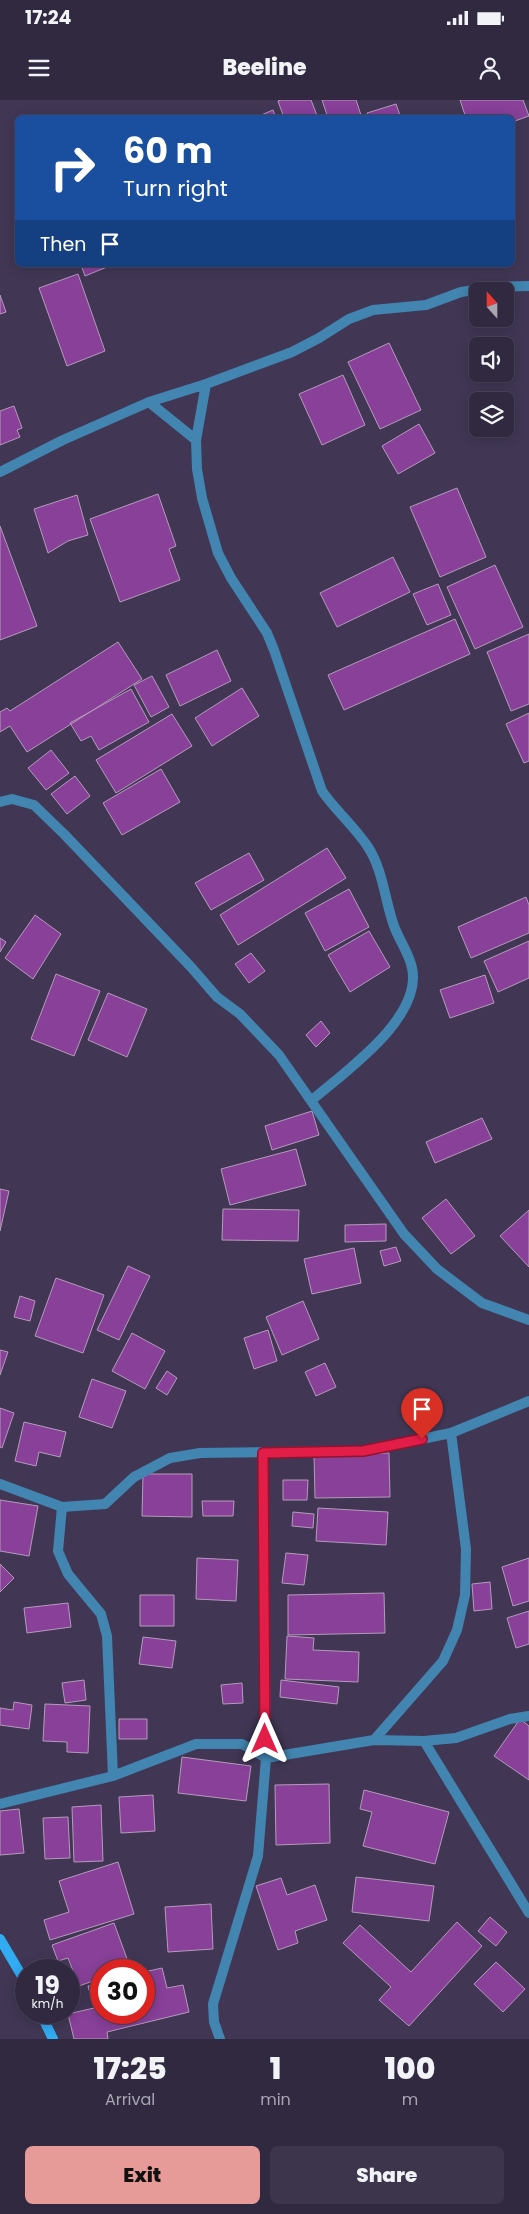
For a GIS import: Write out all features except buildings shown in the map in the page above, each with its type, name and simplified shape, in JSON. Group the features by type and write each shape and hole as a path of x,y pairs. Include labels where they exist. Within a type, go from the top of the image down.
{"street":[{"path":"0,472 63,440 149,402 206,384 292,352 349,319 373,310 426,305 461,292 494,287 529,286"},
{"path":"206,384 196,440 197,469 202,498 218,552 230,578 267,633 322,791 333,808 368,847 376,864 394,926 412,967 413,986 406,1004 393,1026 376,1046 311,1101"},
{"path":"149,402 196,440"},
{"path":"0,802 12,799 34,805 191,967 217,997 240,1014 278,1055 404,1234 437,1269 482,1303 529,1320"},
{"path":"0,1484 62,1507 105,1504 134,1476 170,1458 200,1453 363,1451 451,1433 529,1401"},
{"path":"374,1740 443,1662 457,1630 466,1595 466,1549 451,1433"},
{"path":"220,2039 214,2022 213,2004 258,1856 266,1758 263,1453"},
{"path":"62,1507 58,1551 68,1574 101,1614 107,1636 113,1776"},
{"path":"0,1804 113,1776 196,1744 242,1744 266,1758 374,1740 424,1741 456,1738 510,1719 529,1716"},
{"path":"424,1741 529,1913"},
{"path":"0,1939 15,1964"},
{"path":"46,2024 53,2039"}],"route":[{"path":"265,1739 263,1453 363,1451 422,1439"}]}
